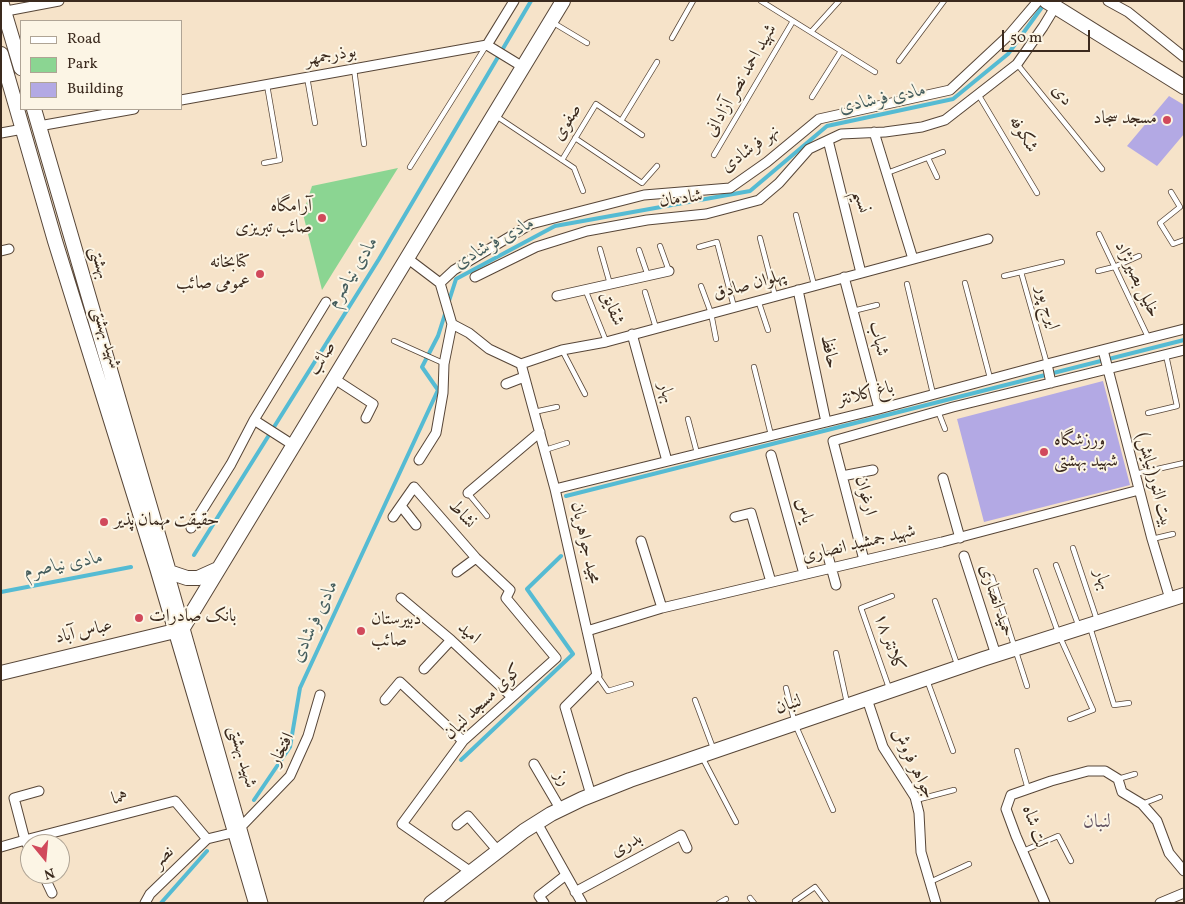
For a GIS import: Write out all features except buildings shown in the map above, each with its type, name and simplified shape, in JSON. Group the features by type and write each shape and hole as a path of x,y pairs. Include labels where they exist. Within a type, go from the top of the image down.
{"main road":[{"name":"صائب","path":"182,630 563,1"},
{"path":"1050,3 1184,87"},
{"path":"2,8 20,65"},
{"name":"شهید بهشتی","path":"1,54 39,186 182,630 239,829 256,903"},
{"name":"بهشتی","path":"34,110 169,572"},
{"path":"39,186 55,182"},
{"path":"169,572 187,578 198,578 218,569"},
{"name":"لنبان","path":"431,903 537,823 591,795 996,655 1184,595"},
{"name":"عباس آباد","path":"1,672 182,630"}],"street":[{"path":"2,8 59,1"},
{"path":"514,1 486,45 523,67"},
{"name":"شادمان","path":"475,277 536,247 587,231 647,220 706,214 759,200 779,183 808,149 841,134 922,127 945,120 1017,64 1043,27 1050,3"},
{"name":"نهر فرشادی","path":"440,283 454,270 531,224 644,195 730,188 767,162 819,120 950,90 1009,35 1050,3"},
{"path":"1115,3 1183,54"},
{"name":"بوذرجمهر","path":"182,100 486,45"},
{"path":"39,126 128,110"},
{"path":"1,133 22,129"},
{"path":"874,132 913,258"},
{"name":"نسیم","path":"828,140 861,273"},
{"name":"پهلوان صادق","path":"521,364 562,350 606,342 988,239"},
{"path":"408,258 440,283 452,324 444,364 443,393 436,433 419,460"},
{"name":"شقایق","path":"557,296 669,271"},
{"name":"شهاب","path":"844,277 879,409"},
{"name":"حافظ","path":"798,290 826,422"},
{"path":"191,528 257,422 326,302"},
{"path":"452,324 469,333 489,349 521,364"},
{"name":"باغ کلانتر","path":"555,489 879,409 990,378 1184,329"},
{"name":"بهار","path":"632,334 667,461"},
{"name":"بیت النور(نیایش)","path":"1103,350 1152,539 1170,599"},
{"name":"باغ کلانتر","path":"833,441 938,411 1184,350"},
{"name":"مجید جواهریان","path":"521,364 555,489 597,675"},
{"path":"1047,364 1051,382"},
{"path":"506,384 524,377"},
{"path":"333,378 373,404 366,418"},
{"path":"257,422 293,445"},
{"name":"نشاط","path":"468,493 540,432"},
{"name":"ارغوان","path":"833,441 864,560"},
{"name":"یاس","path":"772,455 804,574"},
{"path":"842,476 873,470"},
{"path":"943,478 960,538"},
{"name":"نشاط","path":"393,517 414,487 476,558 510,590"},
{"name":"شهید جمشید انصاری","path":"587,631 662,608 960,538 1139,490"},
{"path":"401,506 416,525"},
{"path":"735,517 751,513 771,582"},
{"path":"641,541 662,608"},
{"path":"828,556 836,585"},
{"name":"حمید انصاری","path":"964,556 996,655"},
{"path":"457,572 476,558"},
{"path":"169,572 182,630"},
{"name":"کوی مسجد لنبان","path":"471,872 402,824 463,741 556,658 506,598 510,590"},
{"name":"امید","path":"401,598 452,640 512,697"},
{"path":"424,670 452,640"},
{"path":"591,795 565,706 597,675"},
{"path":"385,700 400,682 463,741"},
{"name":"افتخار","path":"239,829 290,776 308,736 320,694"},
{"name":"جواهر فروش","path":"866,699 884,747 916,800 920,852 936,903"},
{"name":"رز","path":"534,764 561,810"},
{"name":"لت شاه","path":"1046,903 1006,809 1011,795 1088,771 1105,771 1118,779"},
{"path":"1118,779 1122,792 1142,804 1157,821 1169,853 1184,871"},
{"path":"23,834 14,798 39,791"},
{"name":"هما","path":"49,834 175,802 207,839"},
{"path":"457,825 468,816 498,851"},
{"path":"537,823 582,903"},
{"path":"207,839 239,829"},
{"name":"شهید بهشتی","path":"239,829 263,903"},
{"name":"بدری","path":"575,892 681,835 687,848"},
{"name":"نصر","path":"145,903 150,894 207,839"},
{"path":"1,847 20,841"},
{"path":"544,903 539,896 566,875"},
{"path":"48,884 52,892"},
{"path":"1160,903 1184,893"}],"lane":[{"path":"672,38 693,1"},
{"path":"761,1 875,72"},
{"path":"811,32 839,1"},
{"path":"899,61 944,1"},
{"name":"شهید احمد نصر آزادانی","path":"714,155 793,21"},
{"path":"551,22 587,43"},
{"path":"410,167 486,45"},
{"path":"812,97 841,51"},
{"path":"621,121 657,62"},
{"name":"دی","path":"1017,64 1102,170"},
{"path":"354,69 364,144"},
{"path":"307,78 315,123"},
{"path":"264,163 280,160 267,85"},
{"name":"شکوفه","path":"978,94 1037,194"},
{"name":"صفوی","path":"494,115 562,160 596,104 642,135"},
{"path":"575,138 642,183 657,166"},
{"path":"887,173 943,152"},
{"path":"928,158 937,177"},
{"path":"562,160 574,168 584,191"},
{"path":"1171,192 1180,207 1160,223 1173,244 1184,240"},
{"path":"796,215 814,285"},
{"name":"خلیل بصیرنژاد","path":"1098,234 1148,337"},
{"path":"760,238 775,296"},
{"path":"700,247 716,242 734,307"},
{"name":"شقایق","path":"660,246 669,271"},
{"name":"شقایق","path":"600,249 610,284"},
{"path":"639,250 648,276"},
{"path":"1098,271 1114,267 1138,256"},
{"name":"ایرج پور","path":"1047,364 1021,272 1062,262"},
{"path":"1004,276 1021,272"},
{"path":"965,283 990,378"},
{"path":"907,284 933,394"},
{"path":"701,286 711,313 716,338"},
{"name":"شقایق","path":"585,289 606,342"},
{"path":"645,292 656,328"},
{"path":"758,300 768,330"},
{"path":"853,311 877,305"},
{"path":"394,341 444,364"},
{"path":"562,350 585,394"},
{"path":"1148,413 1177,406 1166,354"},
{"path":"754,367 771,435"},
{"path":"534,412 556,406"},
{"path":"938,411 945,429"},
{"path":"688,420 697,453"},
{"path":"545,450 567,443"},
{"path":"1135,474 1184,463"},
{"path":"468,493 487,516"},
{"path":"1152,539 1173,534"},
{"name":"بهار","path":"1073,548 1089,625"},
{"path":"1056,565 1089,625 1114,705 1129,703"},
{"path":"1036,572 1059,635 1094,710 1070,719"},
{"path":"992,577 1027,686"},
{"name":"کلانتر ۱۸","path":"890,691 861,608 892,596"},
{"path":"935,601 958,668"},
{"path":"836,653 848,706"},
{"path":"597,675 608,691 631,684"},
{"path":"927,679 953,751"},
{"path":"786,688 796,724 833,810"},
{"path":"695,700 708,753 736,822"},
{"path":"1017,751 1028,789"},
{"path":"1118,779 1135,774"},
{"path":"916,800 954,790"},
{"path":"1142,804 1160,797"},
{"path":"1023,851 1058,836 1071,861"},
{"path":"930,882 969,864"},
{"path":"795,901 815,887 827,903"},
{"path":"750,898 754,903"},
{"path":"719,903 726,899"}],"green space":[{"path":"398,168 322,290 303,214 312,186"}],"waterway":[{"name":"مادی نیاصرم","path":"194,555 379,259 531,1"},
{"name":"مادی فرشادی","path":"448,304 456,279 555,226 750,191 827,126 953,99 1008,54 1045,3"},
{"name":"مادی فرشادی","path":"254,800 290,747 300,688 438,390 422,367 438,336 446,311"},
{"path":"566,496 1184,340"},
{"path":"461,760 573,654 527,589 561,556"},
{"name":"مادی نیاصرم","path":"1,592 131,567"},
{"name":"مادی فرشادی","path":"161,903 207,851"}],"place":[{"name":"مسجد سجاد","path":"1167,120"},
{"name":"آرامگاه صائب تبریزی","path":"322,218"},
{"name":"کتابخانه عمومی صائب","path":"260,274"},
{"name":"ورزشگاه شهید بهشتی","path":"1044,452"},
{"name":"حقیقت مهمان پذیر","path":"104,522"},
{"name":"بانک صادرات","path":"139,618"},
{"name":"دبیرستان صائب","path":"361,631"}],"district":[{"name":"لنبان","path":"1097,824"}]}
